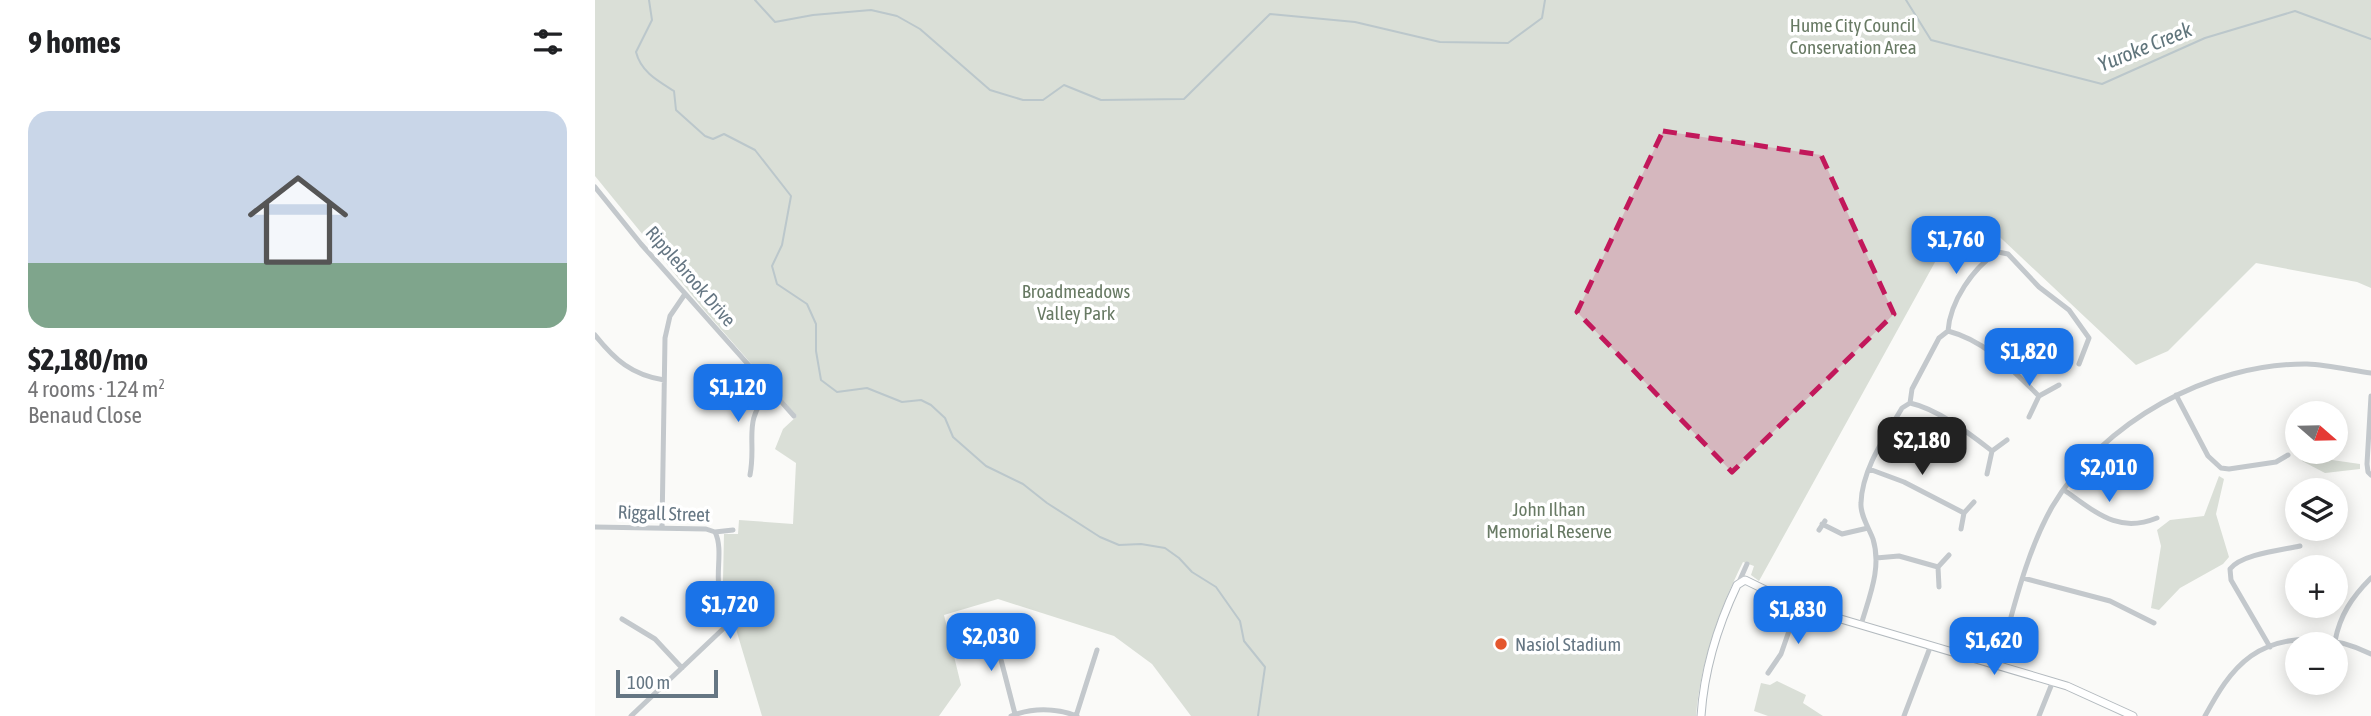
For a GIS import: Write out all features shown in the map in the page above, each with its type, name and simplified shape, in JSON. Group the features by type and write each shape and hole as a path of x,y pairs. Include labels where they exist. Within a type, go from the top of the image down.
{"street":[{"name":"Ripplebrook Drive","path":"595,187 641,244 793,416"},
{"path":"1910,403 1912,389 1939,338 1948,331 1949,318 1974,273 2001,251 2008,254 2039,286 2069,310 2093,337 2078,364"},
{"path":"662,528 666,327 675,307 685,294"},
{"path":"1948,331 1972,339 1986,348 2039,396"},
{"path":"595,335 627,368 644,376 664,380"},
{"path":"1998,664 2023,578 2052,508 2073,477 2105,444 2176,394 2241,373 2309,364 2371,373"},
{"path":"2029,417 2039,396 2059,385"},
{"path":"750,475 753,416 759,403 771,390"},
{"path":"2176,394 2208,456 2221,468 2276,462 2285,457"},
{"path":"2371,396 2367,464 2371,475"},
{"path":"1861,625 1873,584 1876,558 1873,539 1861,504 1869,469 1902,408 1910,403 1918,405 1967,432 1992,452"},
{"path":"1987,474 1992,452 2007,440"},
{"path":"1869,469 1904,482 1964,513"},
{"path":"2064,490 2105,517 2121,523 2141,524 2157,518"},
{"path":"1961,529 1964,513 1974,502"},
{"path":"1822,525 1842,534 1868,528"},
{"name":"Riggall Street","path":"595,527 706,529 715,532 733,530"},
{"path":"631,716 726,624 718,585 718,543 715,532"},
{"path":"2270,647 2231,580 2230,569 2235,563 2245,559 2300,546"},
{"path":"1938,587 1938,567 1949,555"},
{"path":"1876,558 1899,556 1938,567"},
{"path":"1701,716 1708,666 1721,624 1747,564"},
{"path":"2023,578 2110,601 2154,623"},
{"path":"2337,632 2346,605 2371,578"},
{"path":"1739,582 1748,581 1798,605 1861,625 2053,681 2093,696 2133,716"},
{"path":"1768,673 1781,654 1798,605"},
{"path":"622,620 655,639 682,668"},
{"path":"992,625 1013,715 1051,710 1077,716 1097,650"},
{"path":"2205,716 2222,687 2241,665 2253,655 2285,643"},
{"path":"1904,716 1931,645"},
{"path":"2348,645 2371,654"},
{"path":"2039,716 2053,681"}],"highlighted area":[{"path":"1663,131 1821,155 1894,314 1732,472 1577,312"}],"green space":[{"name":"Broadmeadows Valley Park","path":"595,0 2371,0 2371,288 2357,282 2256,263 2168,351 2136,365 1987,225 1963,222 1945,244 1759,581 1751,575 1754,566 1743,562 1712,636 1702,675 1696,716 1191,716 1152,664 1114,636 998,599 944,615 961,685 939,716 762,716 723,581 724,534 738,534 739,520 793,524 796,463 775,449 783,429 797,416 705,311 595,176"},
{"path":"2308,464 2360,464 2360,469 2325,473"},
{"path":"2219,476 2224,479 2216,514 2229,557 2223,564 2180,588 2159,610 2151,608 2161,546 2157,530 2170,520 2204,516"},
{"path":"1777,681 1806,695 1803,703 1823,716 1768,716 1754,711 1761,683 1770,685"}],"waterway":[{"path":"649,0 652,20 636,52 642,65 662,84 674,91 676,110 705,136 713,139 724,134 755,150 791,196 782,245 772,266 777,284 807,304 816,324 816,351 821,380 837,392 867,388 902,402 921,400 945,418 953,437 986,466 1023,484 1100,537 1119,545 1141,544 1165,548 1179,558 1192,572 1216,587 1240,621 1244,641 1265,667 1258,716"},
{"name":"Yuroke Creek","path":"755,0 775,22 813,15 871,10 897,16 920,29 990,90 1023,100 1043,100 1064,85 1101,100 1184,99 1270,14 1355,22 1440,42 1508,43 1542,18 1545,0"},
{"name":"Yuroke Creek","path":"1906,0 1931,40 2102,84 2205,38 2295,11 2371,39"}],"place":[{"name":"Nasiol Stadium","path":"1501,644"}],"park label":[{"name":"Hume City Council Conservation Area","path":"1853,36"},
{"name":"John Ilhan Memorial Reserve","path":"1549,520"}]}
